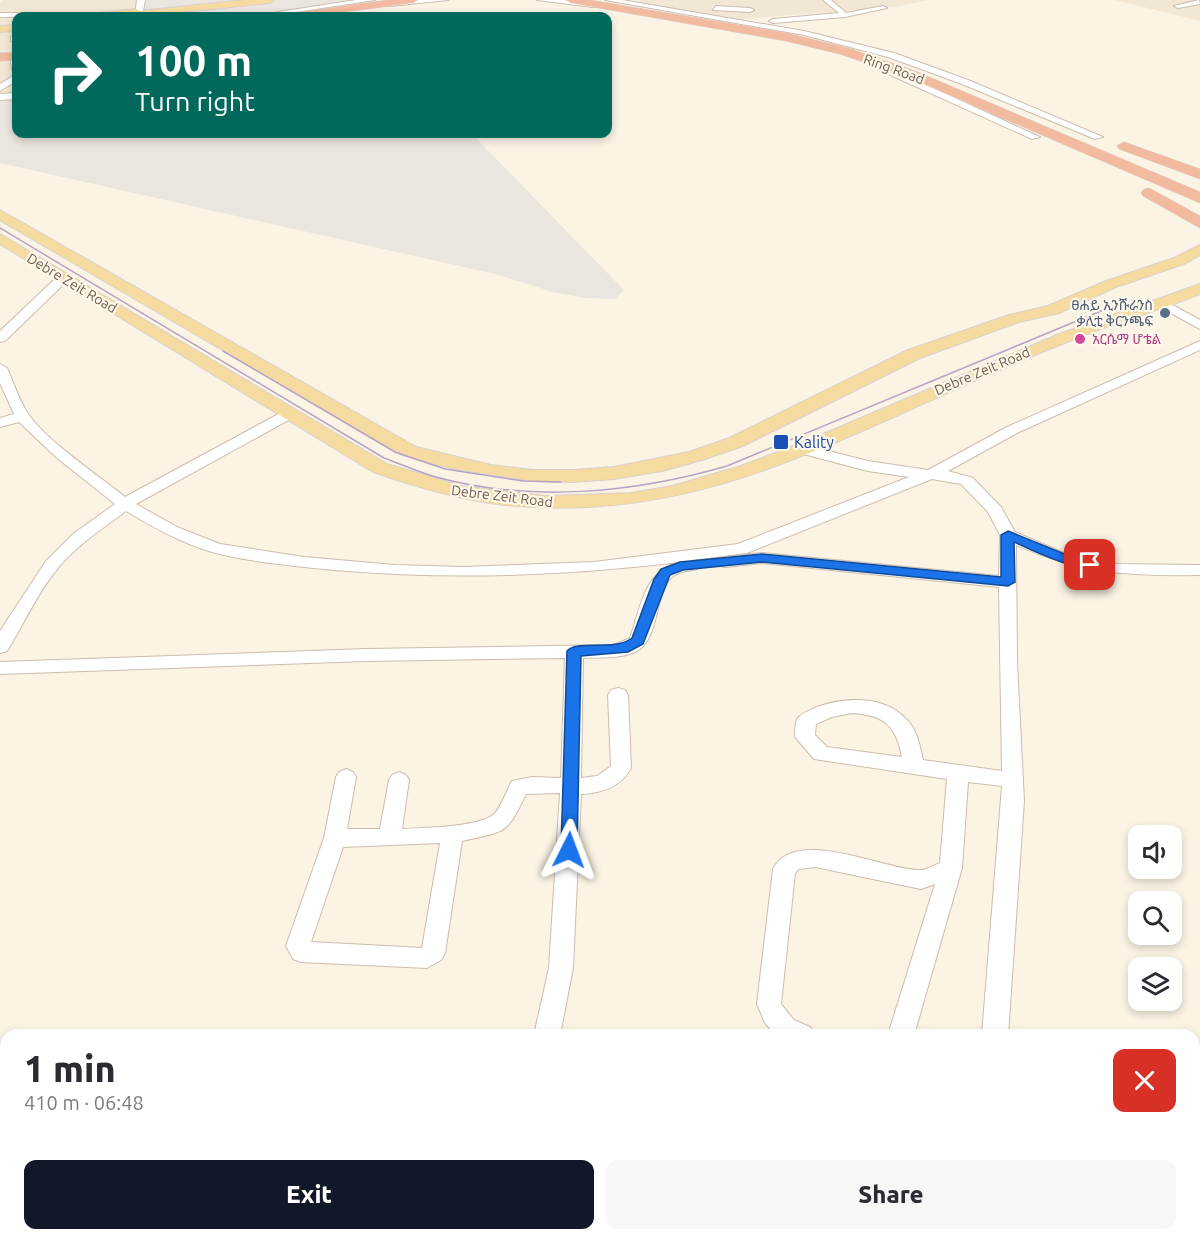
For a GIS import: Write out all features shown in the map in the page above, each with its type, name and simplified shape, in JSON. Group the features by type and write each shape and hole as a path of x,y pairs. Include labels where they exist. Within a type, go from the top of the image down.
{"highway":[{"path":"302,12 388,0"},
{"path":"322,12 413,0"},
{"name":"Ring Road","path":"571,0 603,1 832,43 910,67 1200,188"},
{"name":"Ring Road","path":"603,1 824,45 884,64 1200,198"},
{"path":"937,85 1035,137 1168,202 1200,223"},
{"path":"975,95 1098,136 1200,174"}],"main road":[{"path":"155,12 248,0"},
{"path":"159,12 270,0"},
{"name":"Debre Zeit Road","path":"0,214 409,451 448,464 510,474 590,476 636,471 692,459 736,442 914,354 1015,318 1062,306"},
{"name":"Debre Zeit Road","path":"0,238 363,459 409,479 454,491 515,500 559,503 621,499 680,490 752,468 1031,351 1111,320"},
{"path":"1062,306 1111,284 1179,261 1200,249"},
{"path":"1062,306 1090,302 1200,260"},
{"path":"1111,320 1127,308 1200,280"},
{"path":"1111,320 1200,289"}],"street":[{"path":"286,12 371,0"},
{"path":"334,12 444,0"},
{"path":"541,0 598,5 672,18 783,39 834,52 902,75 1035,137"},
{"path":"639,0 651,6"},
{"path":"746,0 754,23"},
{"path":"827,0 844,15"},
{"path":"603,1 651,6 754,23 804,33 891,56 965,82 1098,136"},
{"path":"1178,6 1200,2"},
{"path":"669,10 683,4 750,10"},
{"path":"70,12 77,7"},
{"path":"754,23 844,15 883,8"},
{"path":"782,12 787,20"},
{"path":"0,338 63,278"},
{"path":"1162,303 1200,325"},
{"path":"0,368 22,416 62,455 125,504 171,530 216,548 304,562 395,570 464,572 594,567 741,549 932,474 1012,430 1200,345"},
{"path":"0,647 21,610 52,565 78,538 125,504 289,414"},
{"path":"0,423 22,416"},
{"path":"801,448 868,466 949,476 972,485 995,510 1008,535 1013,801 995,1029"},
{"path":"1008,535 1057,556 1090,565 1122,569 1200,570"},
{"path":"741,549 762,558"},
{"path":"0,668 366,656 614,651 628,648 638,641 660,579 665,572 680,566 762,558 1008,582"},
{"path":"547,1029 561,968 570,826 574,651"},
{"path":"335,838 390,838 454,834 495,825 503,819 519,787 607,783 615,778 621,768 618,695"},
{"path":"914,768 908,740 899,723 886,714 865,708 846,707 820,712 806,721 805,737 821,754 914,768 1013,780"},
{"path":"903,1029 951,868 958,773"},
{"path":"346,777 335,838 298,946 301,952 427,957 433,953 454,834"},
{"path":"390,838 399,780"},
{"path":"791,1029 778,1021 769,1004 784,869 793,861 814,858 921,880 951,868"}],"shaded area":[{"path":"4,0 140,0 138,12 12,12 12,50 0,51 0,3"},
{"path":"351,0 275,12 142,12 142,1"},
{"path":"637,0 928,0 895,7 731,20 650,5"},
{"path":"1115,0 1200,0 1200,21"},
{"path":"12,60 12,97 0,98 0,61"},
{"path":"12,97 12,138 476,138 624,290 615,299 585,298 553,292 495,274 0,163 0,98"}],"tram line":[{"path":"0,228 384,458 436,477 508,490 545,492 619,488 656,483 727,466 1108,308"},
{"path":"223,351 395,452 445,469 523,481 561,482"}],"place":[{"name":"ፀሐይ ኢንሹራንስ ቃሊቲ ቅርንጫፍ","path":"1165,313"},
{"name":"አርሴማ ሆቴል","path":"1080,339"},
{"name":"Kality","path":"781,442"}],"route":[{"path":"569,850 574,651 614,651 628,648 638,641 660,579 665,572 680,566 762,558 1008,582 1008,535 1057,556 1090,565"}]}
